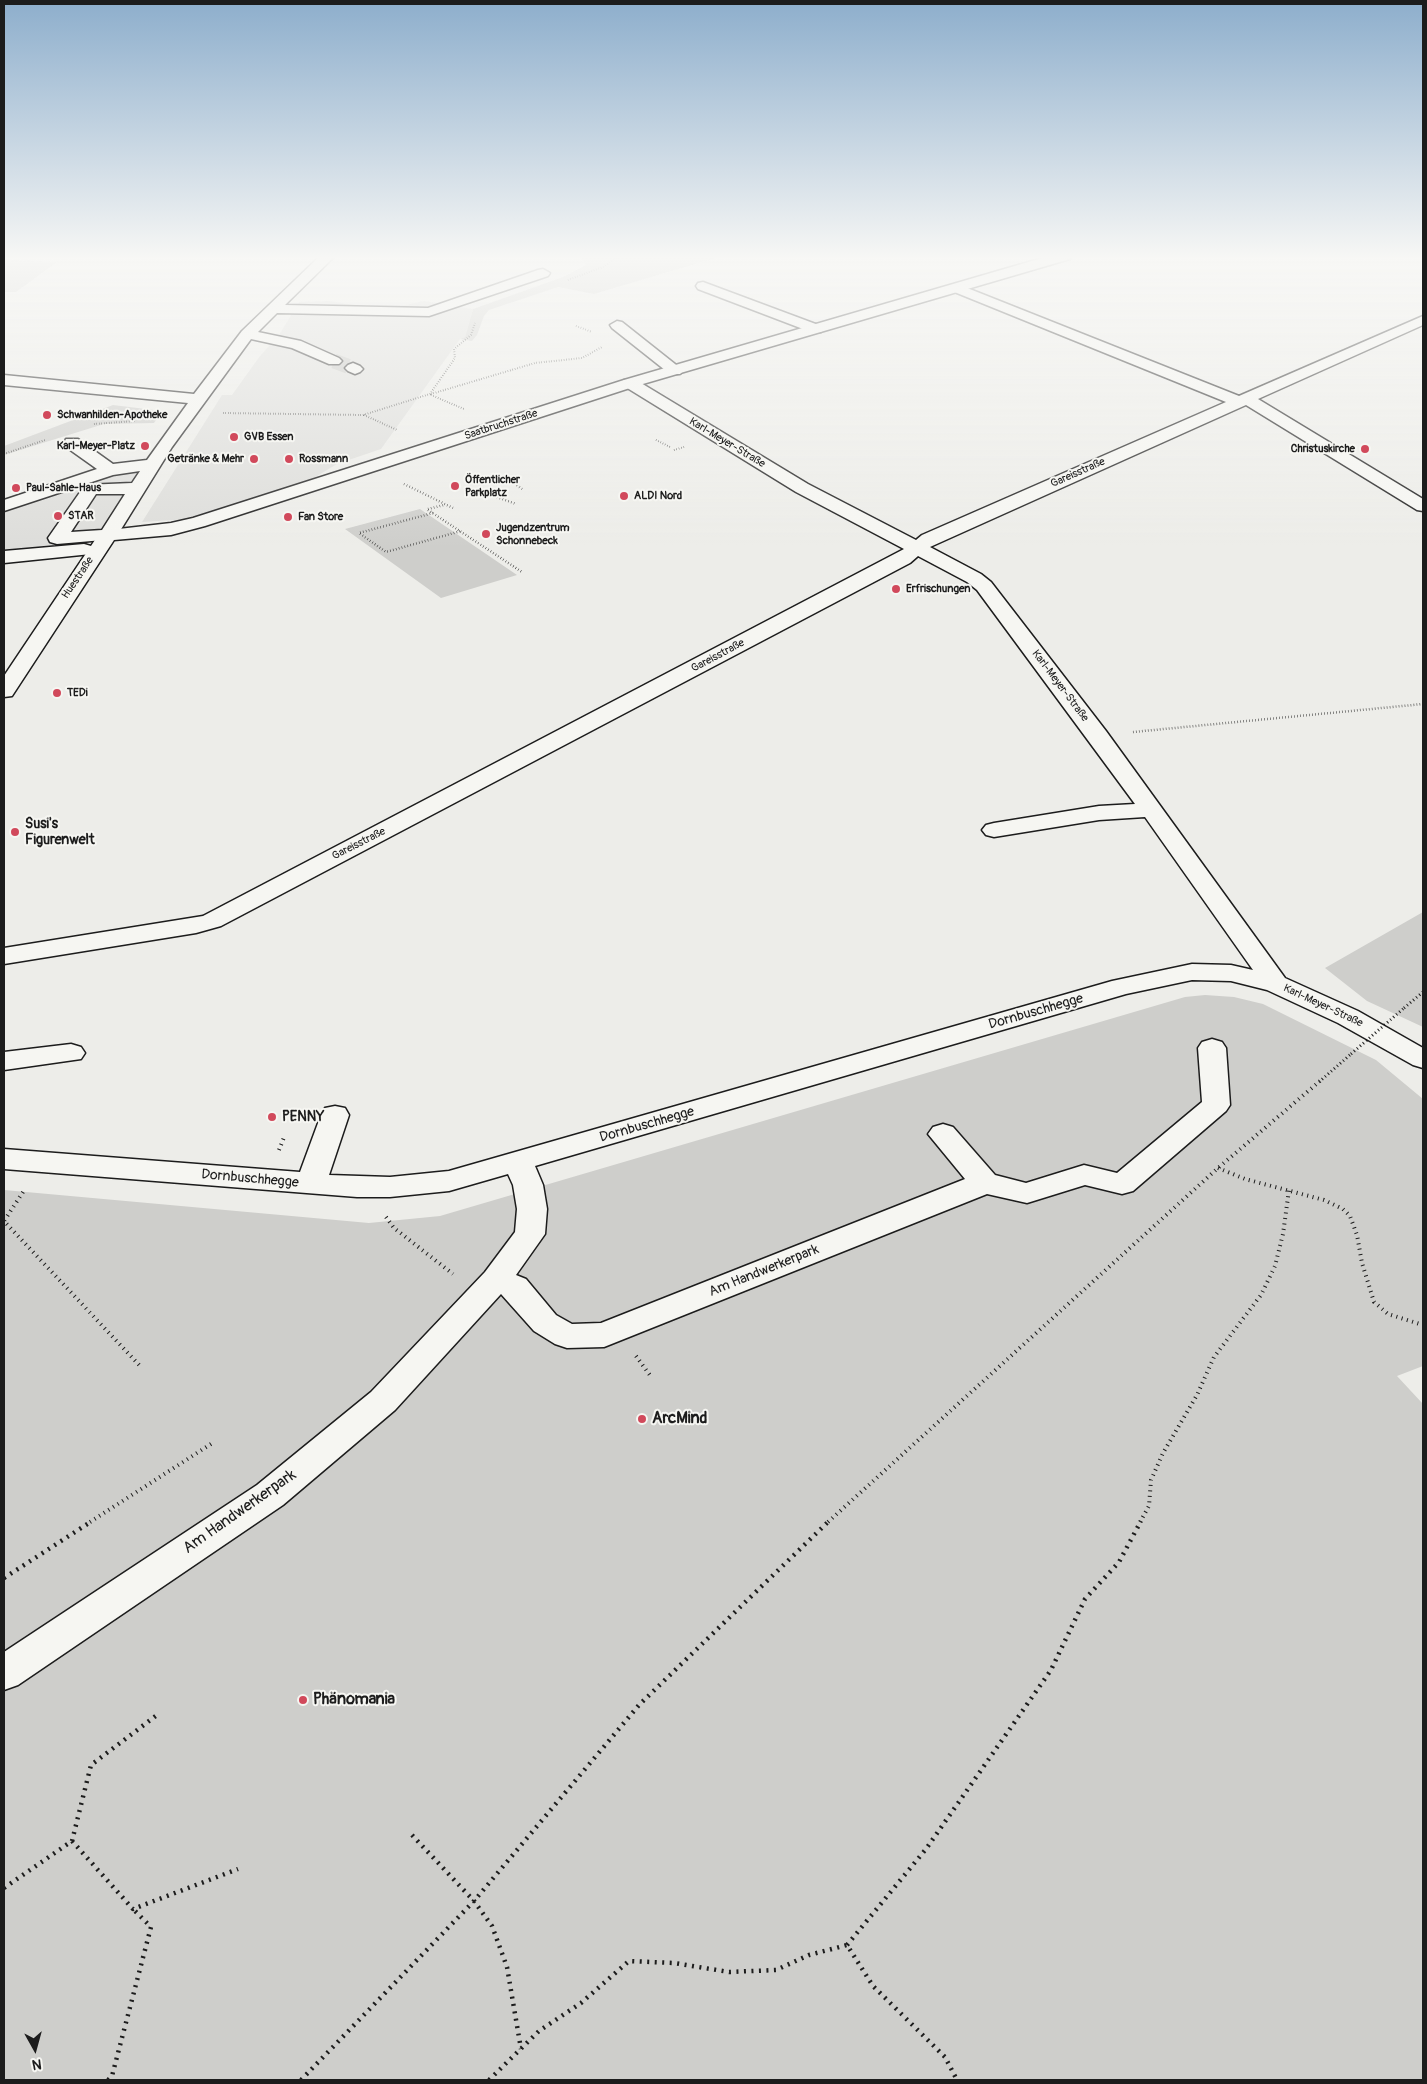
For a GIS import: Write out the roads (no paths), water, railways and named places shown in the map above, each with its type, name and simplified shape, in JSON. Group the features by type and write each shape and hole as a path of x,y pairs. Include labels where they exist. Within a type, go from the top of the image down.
{"street":[{"name":"Huestraße","path":"4,691 103,542 152,464 232,353"},
{"path":"318,353 334,360"},
{"path":"653,353 675,371"},
{"name":"Saatbruchstraße","path":"103,542 199,522 630,383 735,353"},
{"path":"1122,353 1244,401 1423,506"},
{"name":"Gareisstraße","path":"4,956 196,925 212,920 903,559 916,548 950,529 1350,353"},
{"path":"5,381 198,399"},
{"name":"Karl-Meyer-Straße","path":"630,383 802,488 974,578 984,586 1098,736 1276,984 1348,1017 1423,1059"},
{"path":"72,443 110,470"},
{"path":"4,506 110,470 152,464"},
{"path":"103,542 57,538 92,489 136,488"},
{"path":"4,557 103,542"},
{"path":"1014,810 1146,804"},
{"path":"994,830 1146,804"},
{"name":"Dornbuschhegge","path":"4,1159 311,1184 390,1187 449,1181 1166,976 1192,972 1218,972 1247,976 1276,984"},
{"path":"943,1134 978,1186 1027,1194 1084,1175 1122,1184 1216,1105 1212,1048"},
{"path":"4,1061 71,1053"},
{"path":"311,1184 335,1115"},
{"name":"Am Handwerkerpark","path":"4,1673 270,1495 383,1401 486,1290 530,1234 532,1209 528,1184 518,1162"},
{"name":"Am Handwerkerpark","path":"486,1290 515,1287 545,1323 567,1336 604,1335 978,1186"}],"tunnel":[{"path":"334,361 353,368"}],"place":[{"name":"Schwanhilden-Apotheke","path":"47,415"},
{"name":"GVB Essen","path":"234,437"},
{"name":"Karl-Meyer-Platz","path":"145,446"},
{"name":"Christuskirche","path":"1365,449"},
{"name":"Getränke & Mehr","path":"254,459"},
{"name":"Rossmann","path":"289,459"},
{"name":"Öffentlicher Parkplatz","path":"455,486"},
{"name":"Paul-Sahle-Haus","path":"16,488"},
{"name":"ALDI Nord","path":"624,496"},
{"name":"STAR","path":"58,516"},
{"name":"Fan Store","path":"288,517"},
{"name":"Jugendzentrum Schonnebeck","path":"486,534"},
{"name":"Erfrischungen","path":"896,589"},
{"name":"TEDi","path":"57,693"},
{"name":"Susi's Figurenwelt","path":"15,832"},
{"name":"PENNY","path":"272,1117"},
{"name":"ArcMind","path":"642,1419"},
{"name":"Phänomania","path":"303,1700"}]}
